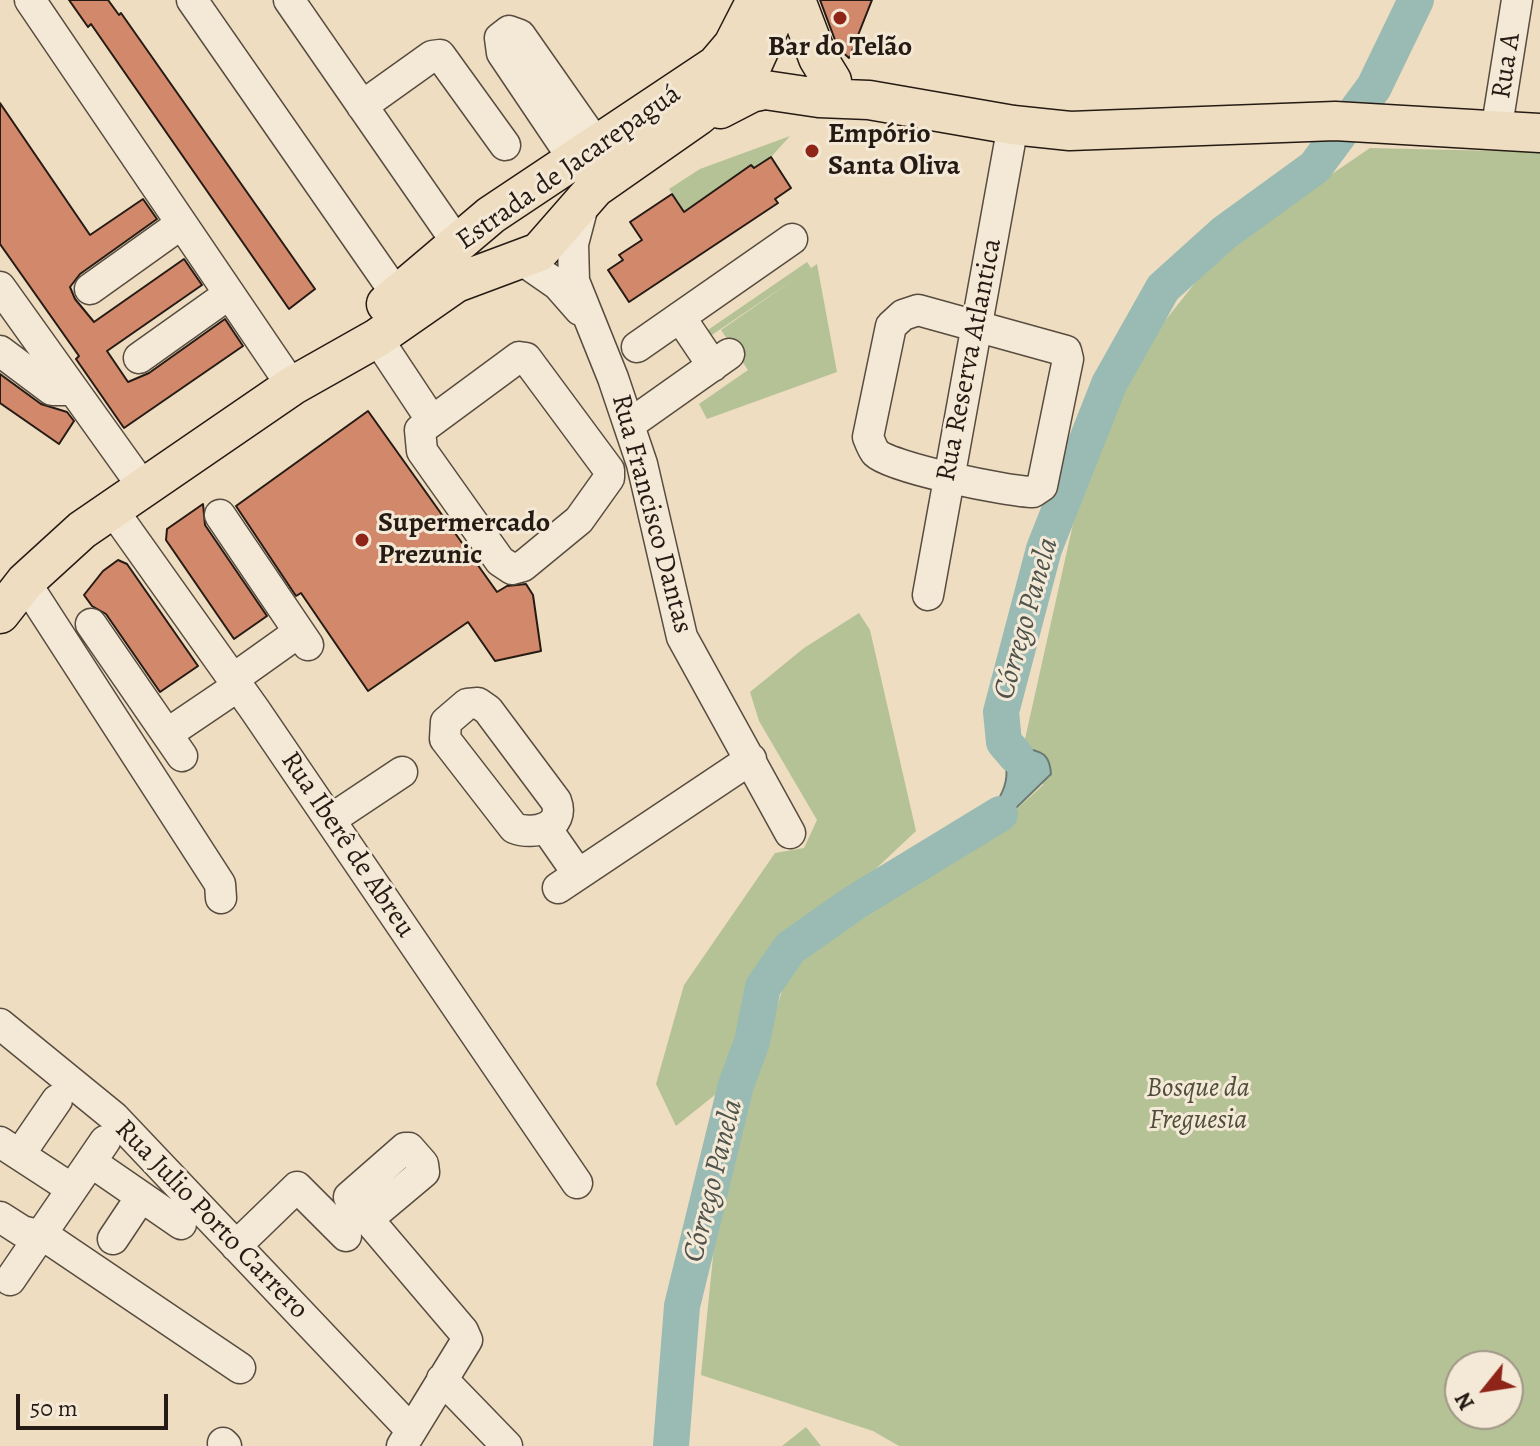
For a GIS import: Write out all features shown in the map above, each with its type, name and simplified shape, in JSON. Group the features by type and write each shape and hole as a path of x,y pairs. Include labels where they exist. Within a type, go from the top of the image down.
{"main road":[{"name":"Estrada de Jacarepaguá","path":"388,321 458,244 491,215 703,75 733,45 756,0"},
{"name":"Estrada de Jacarepaguá","path":"0,614 25,582 112,509 388,321 474,273 522,260 547,245 586,196 698,116 753,64 782,0"},
{"path":"796,0 818,58 832,81"},
{"path":"703,75 730,63 753,64 832,81 869,100"},
{"path":"698,116 765,90 819,98 869,100 1013,125 1070,131 1335,121 1540,133"},
{"path":"522,260 506,245 507,222 556,187 586,152"}],"street":[{"path":"30,0 292,386"},
{"path":"192,0 388,321 438,416"},
{"path":"289,0 458,244"},
{"name":"Rua A","path":"1496,132 1517,0"},
{"path":"362,106 432,56 440,55 505,145"},
{"name":"Rua Reserva Atlantica","path":"928,595 1013,125"},
{"name":"Rua Francisco Dantas","path":"586,196 575,228 574,281 630,424 682,637 790,833"},
{"path":"90,289 181,224"},
{"path":"637,347 792,239"},
{"name":"Rua Francisco Dantas","path":"522,260 558,285 586,318"},
{"path":"0,287 143,487"},
{"path":"139,358 229,294"},
{"path":"918,310 978,325 1066,351 1068,359 1042,486 1033,492 897,464 877,454 868,437 891,326 903,315 918,310"},
{"path":"630,424 721,360 680,317"},
{"path":"0,351 52,390 73,390"},
{"path":"519,357 526,358 609,470 609,478 579,520 523,566 512,569 500,561 422,451 420,430 438,416 519,357"},
{"name":"Rua Iberê de Abreu","path":"112,509 236,682 577,1183"},
{"path":"91,624 174,745 236,682 304,638 220,515"},
{"path":"25,582 220,884 221,898"},
{"path":"546,828 568,881 751,759"},
{"path":"330,820 402,772"},
{"name":"Rua Julio Porto Carrero","path":"0,1024 114,1117 236,1246 406,1438"},
{"path":"57,1100 9,1155 72,1189"},
{"path":"10,1280 98,1152 141,1197 181,1224"},
{"path":"236,1246 297,1187 357,1227 463,1331 467,1340 406,1438"},
{"path":"113,1239 141,1197"},
{"path":"0,1217 22,1231 41,1235 240,1368"},
{"path":"442,1379 507,1446"}],"green space":[{"path":"790,136 771,157 754,168 751,165 684,212 669,189 700,169"},
{"name":"Bosque da Freguesia","path":"1370,148 1540,152 1540,1446 899,1446 873,1431 701,1375 720,1188 786,978 825,929 979,844 1043,785 1044,753 1023,748 1079,497 1133,361 1222,249"},
{"path":"807,262 811,268 817,264 837,372 707,419 699,404 748,370 721,330 796,278 706,339 702,334"},
{"path":"859,613 870,630 916,831 832,910 757,1009 721,1090 676,1126 656,1084 684,985 775,853 804,848 817,820 759,721 750,692 804,648"},
{"path":"806,1427 821,1446 782,1446"}],"water":[{"path":"1001,712 1009,739 1042,753 1051,774 979,844 961,841 992,808 1004,788 1006,767 997,734"}],"building":[{"path":"69,0 108,0 119,15 121,13 315,289 289,309 91,24 88,27"},
{"name":"Bar do Telão","path":"820,0 872,0 849,58 838,48"},
{"path":"0,103 90,235 143,199 157,219 80,274 70,287 75,299 94,322 184,259 202,285 107,351 128,382 149,373 225,319 243,346 124,428 76,359 79,356 0,244"},
{"path":"771,157 791,188 775,199 778,203 629,302 608,270 623,260 619,255 642,240 630,222 672,194 684,212 751,165 754,168"},
{"path":"0,374 41,404 67,412 74,421 59,444 0,403"},
{"name":"Supermercado Prezunic","path":"368,411 497,592 507,586 526,584 533,595 541,651 495,661 468,622 368,691 301,593 296,596 236,506"},
{"path":"203,504 205,525 267,616 234,639 166,540 167,529"},
{"path":"118,560 127,564 198,666 160,692 106,614 92,606 84,595 103,571"}],"waterway":[{"name":"Córrego Panela","path":"1016,756 1004,742 1001,712 1044,549 1109,384 1163,288 1224,233 1315,167 1374,87 1416,0"},
{"name":"Córrego Panela","path":"671,1446 682,1306 736,1085 752,1042 763,987 790,948 854,903 1000,814"}],"place":[{"name":"Bar do Telão","path":"840,18"},
{"name":"Empório Santa Oliva","path":"812,151"},
{"name":"Supermercado Prezunic","path":"362,540"}]}
